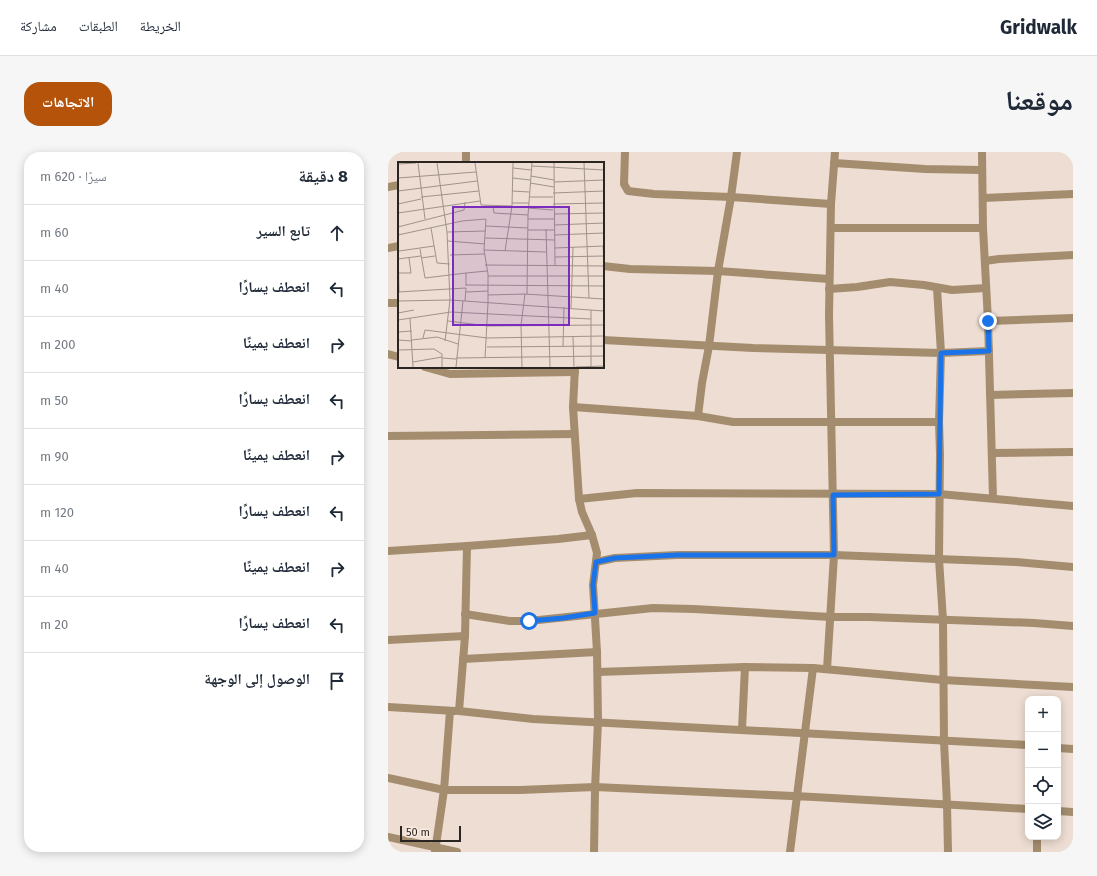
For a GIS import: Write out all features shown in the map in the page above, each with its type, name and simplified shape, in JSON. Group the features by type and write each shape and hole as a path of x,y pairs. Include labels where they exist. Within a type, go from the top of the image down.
{"street":[{"path":"625,152 624,184 628,191 654,194 731,197 831,204"},
{"path":"698,416 709,346 718,271 737,152"},
{"path":"828,669 834,555 829,279 834,152"},
{"path":"982,152 983,228 988,321 990,423 993,453 993,498"},
{"path":"834,163 982,170"},
{"path":"388,187 398,185"},
{"path":"983,198 1073,194"},
{"path":"831,228 983,228"},
{"path":"388,248 398,246"},
{"path":"985,261 1073,255"},
{"path":"604,266 630,269 718,271 829,279"},
{"path":"829,289 857,288 890,282 912,283 952,290 986,288"},
{"path":"937,288 941,353 939,422 939,559 948,852"},
{"path":"988,321 1073,318"},
{"path":"604,340 753,348 941,353 989,351"},
{"path":"388,354 398,357"},
{"path":"429,368 450,374 575,369 573,407 579,499 582,512 592,535 597,553 593,585 598,672 594,852"},
{"path":"990,395 1073,392"},
{"path":"573,407 698,416 733,422 939,422"},
{"path":"388,436 574,434"},
{"path":"993,453 1073,452"},
{"path":"579,499 638,493 833,495 939,494 1073,506"},
{"path":"388,551 570,538 592,535"},
{"path":"436,850 463,659 467,546"},
{"path":"596,562 620,558 677,555 834,555 1016,562 1073,567"},
{"path":"465,614 510,621 529,621 653,608 830,617 1034,623 1073,626"},
{"path":"388,640 465,636"},
{"path":"463,659 597,652"},
{"path":"598,672 745,667 813,668 943,680 1073,687"},
{"path":"742,729 745,667"},
{"path":"790,852 813,668"},
{"path":"388,707 455,711 533,719 598,721 1025,746"},
{"path":"1061,748 1073,749"},
{"path":"388,778 444,790 520,790 595,787 1025,808"},
{"path":"1061,811 1073,812"},
{"path":"388,837 436,850 457,852"},
{"path":"1037,840 1037,852"}],"route":[{"path":"529,621 595,613 593,585 596,562 615,558 677,555 834,555 833,495 939,494 941,353 989,351 988,321"}]}
